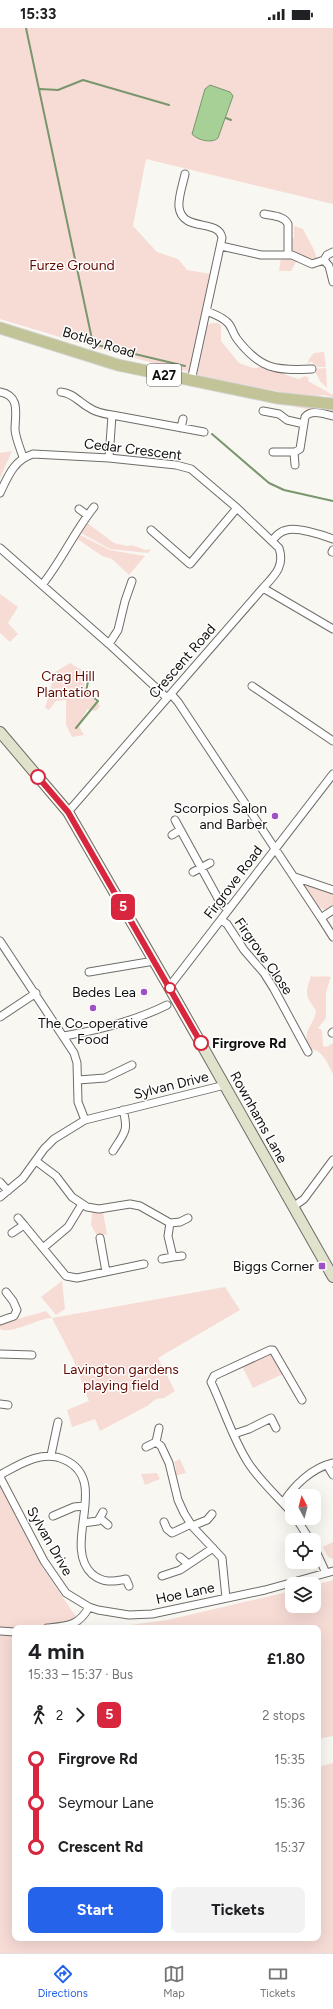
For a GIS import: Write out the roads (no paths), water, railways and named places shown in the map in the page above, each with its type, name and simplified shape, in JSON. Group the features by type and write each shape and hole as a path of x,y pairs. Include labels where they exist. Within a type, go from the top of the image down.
{"main road":[{"name":"Botley Road","path":"0,328 118,365 277,398 333,404"}],"street":[{"path":"185,174 179,202 181,214 190,222 218,229 222,233 221,246 192,381"},
{"path":"264,214 286,220 288,224 288,255"},
{"path":"221,246 262,255 288,255 300,257 312,264 324,260 327,255 333,252"},
{"path":"324,260 329,266 333,282"},
{"path":"207,311 228,323 236,338 248,352 263,365 287,371 312,369"},
{"path":"0,392 8,394 14,402 16,434 23,457 15,465 0,493"},
{"path":"61,392 67,393 78,399 90,409 112,415 204,432"},
{"path":"263,411 279,414 287,420 304,424"},
{"path":"273,452 294,452 300,449 302,444 305,417 308,413 313,412 333,416"},
{"path":"109,458 112,415"},
{"path":"181,428 183,419"},
{"path":"294,452 295,465"},
{"name":"Cedar Crescent","path":"23,457 44,454 109,458 176,465 190,469 237,508 279,548 282,556 278,572 263,588"},
{"path":"42,585 57,566 72,536 94,507"},
{"path":"151,530 193,567 237,508"},
{"path":"79,509 87,515"},
{"path":"272,541 280,533 295,529 333,539"},
{"path":"0,548 169,696 178,702 276,848 333,937"},
{"path":"109,644 118,630 125,600 132,581"},
{"path":"263,588 333,629"},
{"name":"Crescent Road","path":"68,812 263,588"},
{"path":"252,686 333,742"},
{"name":"Rownhams Lane","path":"0,732 68,812 333,1277"},
{"name":"Firgrove Road","path":"169,987 333,774"},
{"path":"175,820 220,902 228,910"},
{"path":"172,835 180,830"},
{"path":"194,872 210,863"},
{"path":"295,877 333,890"},
{"path":"321,918 333,910"},
{"name":"Firgrove Close","path":"221,920 227,924 244,950 264,973 308,1052"},
{"path":"0,941 36,993 74,1053 78,1080 78,1102 85,1120"},
{"path":"89,972 154,961"},
{"path":"0,1017 36,993"},
{"path":"64,1036 109,1026 167,1005"},
{"path":"78,1080 105,1078 132,1065"},
{"name":"Sylvan Drive","path":"0,1197 23,1178 54,1139 85,1120 225,1086"},
{"name":"Sylvan Drive","path":"113,1151 127,1126 123,1110"},
{"path":"294,1207 304,1199 333,1160"},
{"path":"36,1161 56,1176 72,1197 82,1204 99,1209 130,1204 140,1206 170,1223 180,1222 188,1218"},
{"path":"0,1182 8,1191"},
{"path":"43,1248 68,1227 82,1204"},
{"path":"18,1218 66,1276 77,1278 144,1264"},
{"path":"170,1223 168,1236 173,1257"},
{"path":"12,1234 24,1225"},
{"path":"100,1238 106,1272"},
{"path":"162,1260 182,1256"},
{"path":"0,1321 14,1316 17,1310 13,1301 6,1292"},
{"path":"302,1400 273,1350 267,1350 214,1376 211,1382 237,1443 256,1474 283,1503 290,1492 301,1481 330,1464 333,1475"},
{"path":"0,1354 32,1355"},
{"path":"0,1404 8,1405"},
{"path":"234,1434 249,1429 271,1418 276,1428"},
{"path":"51,1455 58,1422"},
{"path":"156,1442 159,1428"},
{"path":"146,1446 156,1442"},
{"path":"156,1442 161,1446 169,1463 178,1500 192,1525 222,1558 226,1598"},
{"path":"0,1476 25,1461 51,1455 71,1462 80,1472 85,1488 82,1553 90,1572 103,1581 116,1582 126,1579"},
{"name":"Sylvan Drive","path":"0,1476 44,1561 66,1593 89,1608"},
{"path":"53,1516 70,1508 84,1506"},
{"path":"164,1522 167,1529 172,1533 207,1520 212,1514"},
{"path":"83,1523 94,1523 102,1515 108,1525"},
{"path":"162,1576 180,1570 188,1563 213,1548"},
{"path":"180,1557 188,1563"},
{"path":"321,1557 330,1572"},
{"path":"124,1571 129,1586"},
{"name":"Hoe Lane","path":"89,1608 129,1615 152,1614 226,1598 330,1572"},
{"path":"71,1625 83,1618 89,1608"},
{"path":"0,1631 12,1632"}],"waterway":[{"path":"26,28 93,344 185,366"},
{"path":"40,89 58,90 83,80 169,105"},
{"path":"226,118 231,120"},
{"path":"212,434 269,483 284,490 333,501"},
{"path":"76,728 98,701 86,692 88,681"}],"place":[{"name":"Scorpios Salon and Barber","path":"275,816"},
{"name":"Bedes Lea","path":"144,992"},
{"name":"The Co-operative Food","path":"93,1008"},
{"name":"Firgrove Rd","path":"201,1043"},
{"name":"Biggs Corner","path":"322,1266"}],"park label":[{"name":"Furze Ground","path":"72,265"},
{"name":"Crag Hill Plantation","path":"68,684"},
{"name":"Lavington gardens playing field","path":"121,1378"}]}
